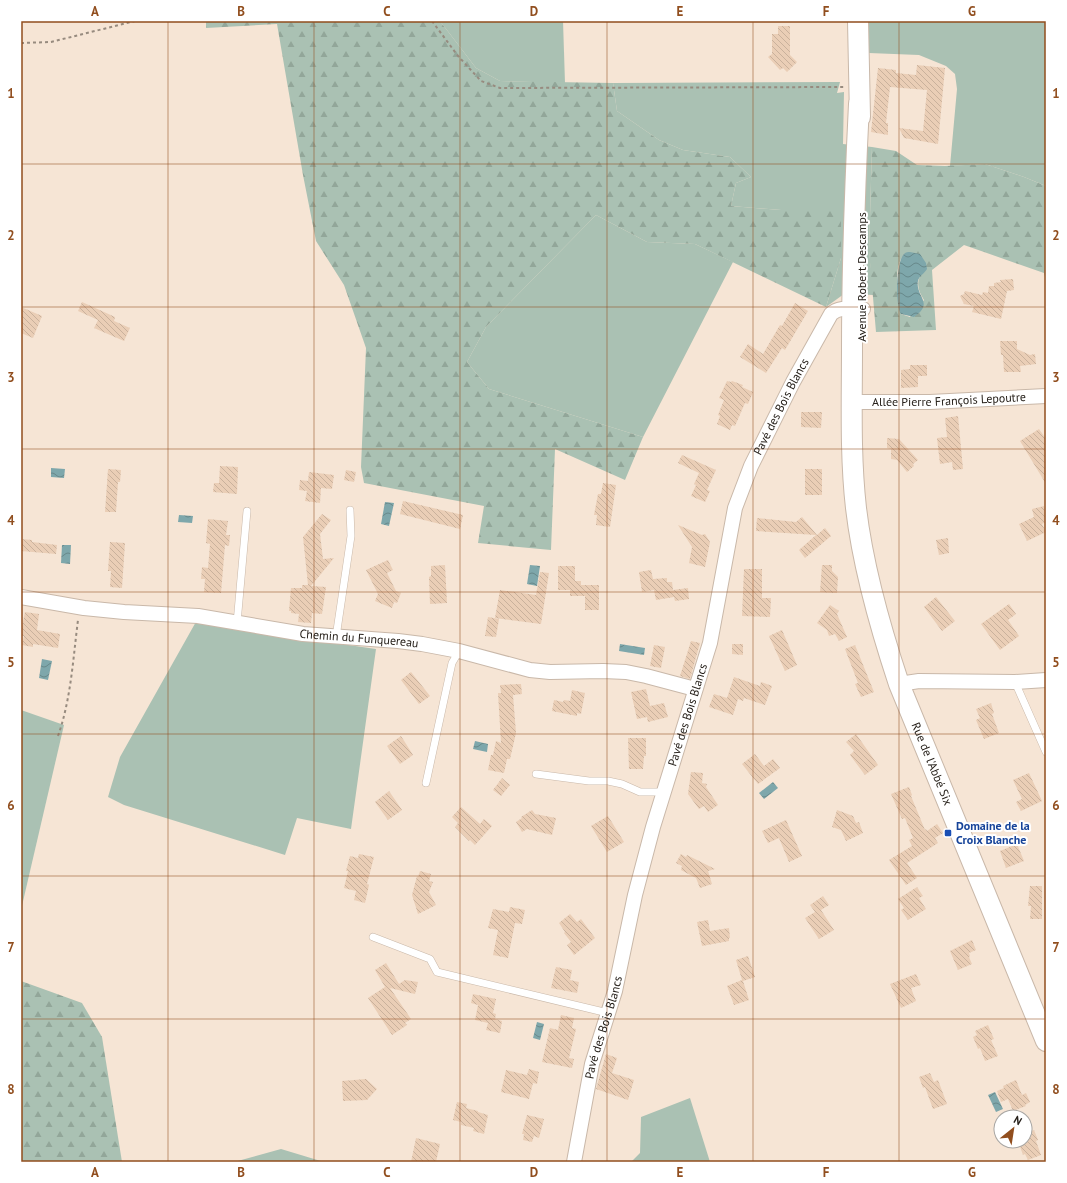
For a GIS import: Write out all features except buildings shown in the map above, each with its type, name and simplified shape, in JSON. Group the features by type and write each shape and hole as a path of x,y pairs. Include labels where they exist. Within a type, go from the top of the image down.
{"main road":[{"name":"Avenue Robert Descamps","path":"857,446 857,309 862,206 858,21"},
{"name":"Rue de l'Abbé Six","path":"857,446 867,539 879,617 899,684 1046,1041"}],"street":[{"name":"Pavé des Bois Blancs","path":"574,1162 592,1064 617,980 640,878 663,792 712,634 732,519 745,479 793,382 831,314 836,310 857,309"},
{"name":"Allée Pierre François Lepoutre","path":"857,402 930,402 1046,396"},
{"name":"Chemin du Funquereau","path":"21,597 80,607 124,612 198,616 289,632 411,642 459,651 540,671 626,672 695,689"},
{"path":"899,684 920,681 1015,682 1046,680"}],"lane":[{"path":"336,637 351,536 350,510"},
{"path":"237,623 247,511"},
{"path":"426,782 452,663 459,651"},
{"path":"1015,682 1046,752"},
{"path":"536,774 589,781 608,780 640,792 663,792"},
{"path":"373,937 430,959 437,972 608,1013"}],"path":[{"path":"21,43 51,42 135,21"},
{"path":"432,21 458,56 481,81 500,88 859,95"},
{"path":"58,736 65,716 80,607"}],"green space":[{"path":"206,21 440,21 476,68 500,81 613,83 617,111 659,140 683,150 730,157 751,177 736,183 731,206 781,210 841,208 841,258 826,307 695,244 647,242 596,215 486,327 467,362 489,389 643,437 625,480 555,449 551,550 478,543 484,506 364,483 361,467 366,348 344,285 316,241 277,24 206,28"},
{"path":"440,21 563,21 565,83 500,81 476,68"},
{"path":"867,21 1046,21 1046,186 985,164 950,166 957,89 955,74 946,66 919,55 869,53"},
{"path":"840,82 837,93 844,92 843,144 872,147 869,251 874,295 844,294 826,307 841,258 781,210 731,206 736,183 751,177 730,157 683,150 659,140 617,111 613,83"},
{"path":"872,147 896,151 917,165 945,166 985,164 1046,186 1046,281 1044,273 964,245 932,270 936,330 876,332 869,251","holes":["904,254 920,276 918,282 924,300 910,317 901,314 897,275 900,260"]},
{"path":"596,215 647,242 695,244 733,262 643,437 489,389 467,362 486,327"},
{"path":"197,620 286,636 376,649 351,829 297,818 285,855 124,805 108,797 120,757"},
{"path":"21,710 64,725 21,910"},
{"path":"21,981 82,1003 102,1037 122,1162 21,1162"},
{"path":"690,1098 710,1162 631,1162 640,1153 641,1117"},
{"path":"281,1149 324,1162 234,1162"}],"water":[{"path":"910,252 920,254 926,263 927,269 918,281 919,291 924,303 923,308 914,317 901,314 897,293 901,258 905,253"},
{"path":"51,468 65,469 64,478 51,477"},
{"path":"385,502 394,503 389,526 381,524"},
{"path":"179,515 193,516 192,523 178,522"},
{"path":"62,545 71,545 70,564 61,563"},
{"path":"530,565 540,566 537,586 527,584"},
{"path":"620,644 645,648 644,655 619,651"},
{"path":"42,659 52,661 48,680 39,678"},
{"path":"475,741 488,744 487,752 473,749"},
{"path":"773,782 778,788 764,799 759,793"},
{"path":"537,1022 544,1024 540,1040 533,1038"},
{"path":"995,1092 1003,1109 995,1109 988,1095"}],"place":[{"name":"Domaine de la Croix Blanche","path":"948,833"}]}
